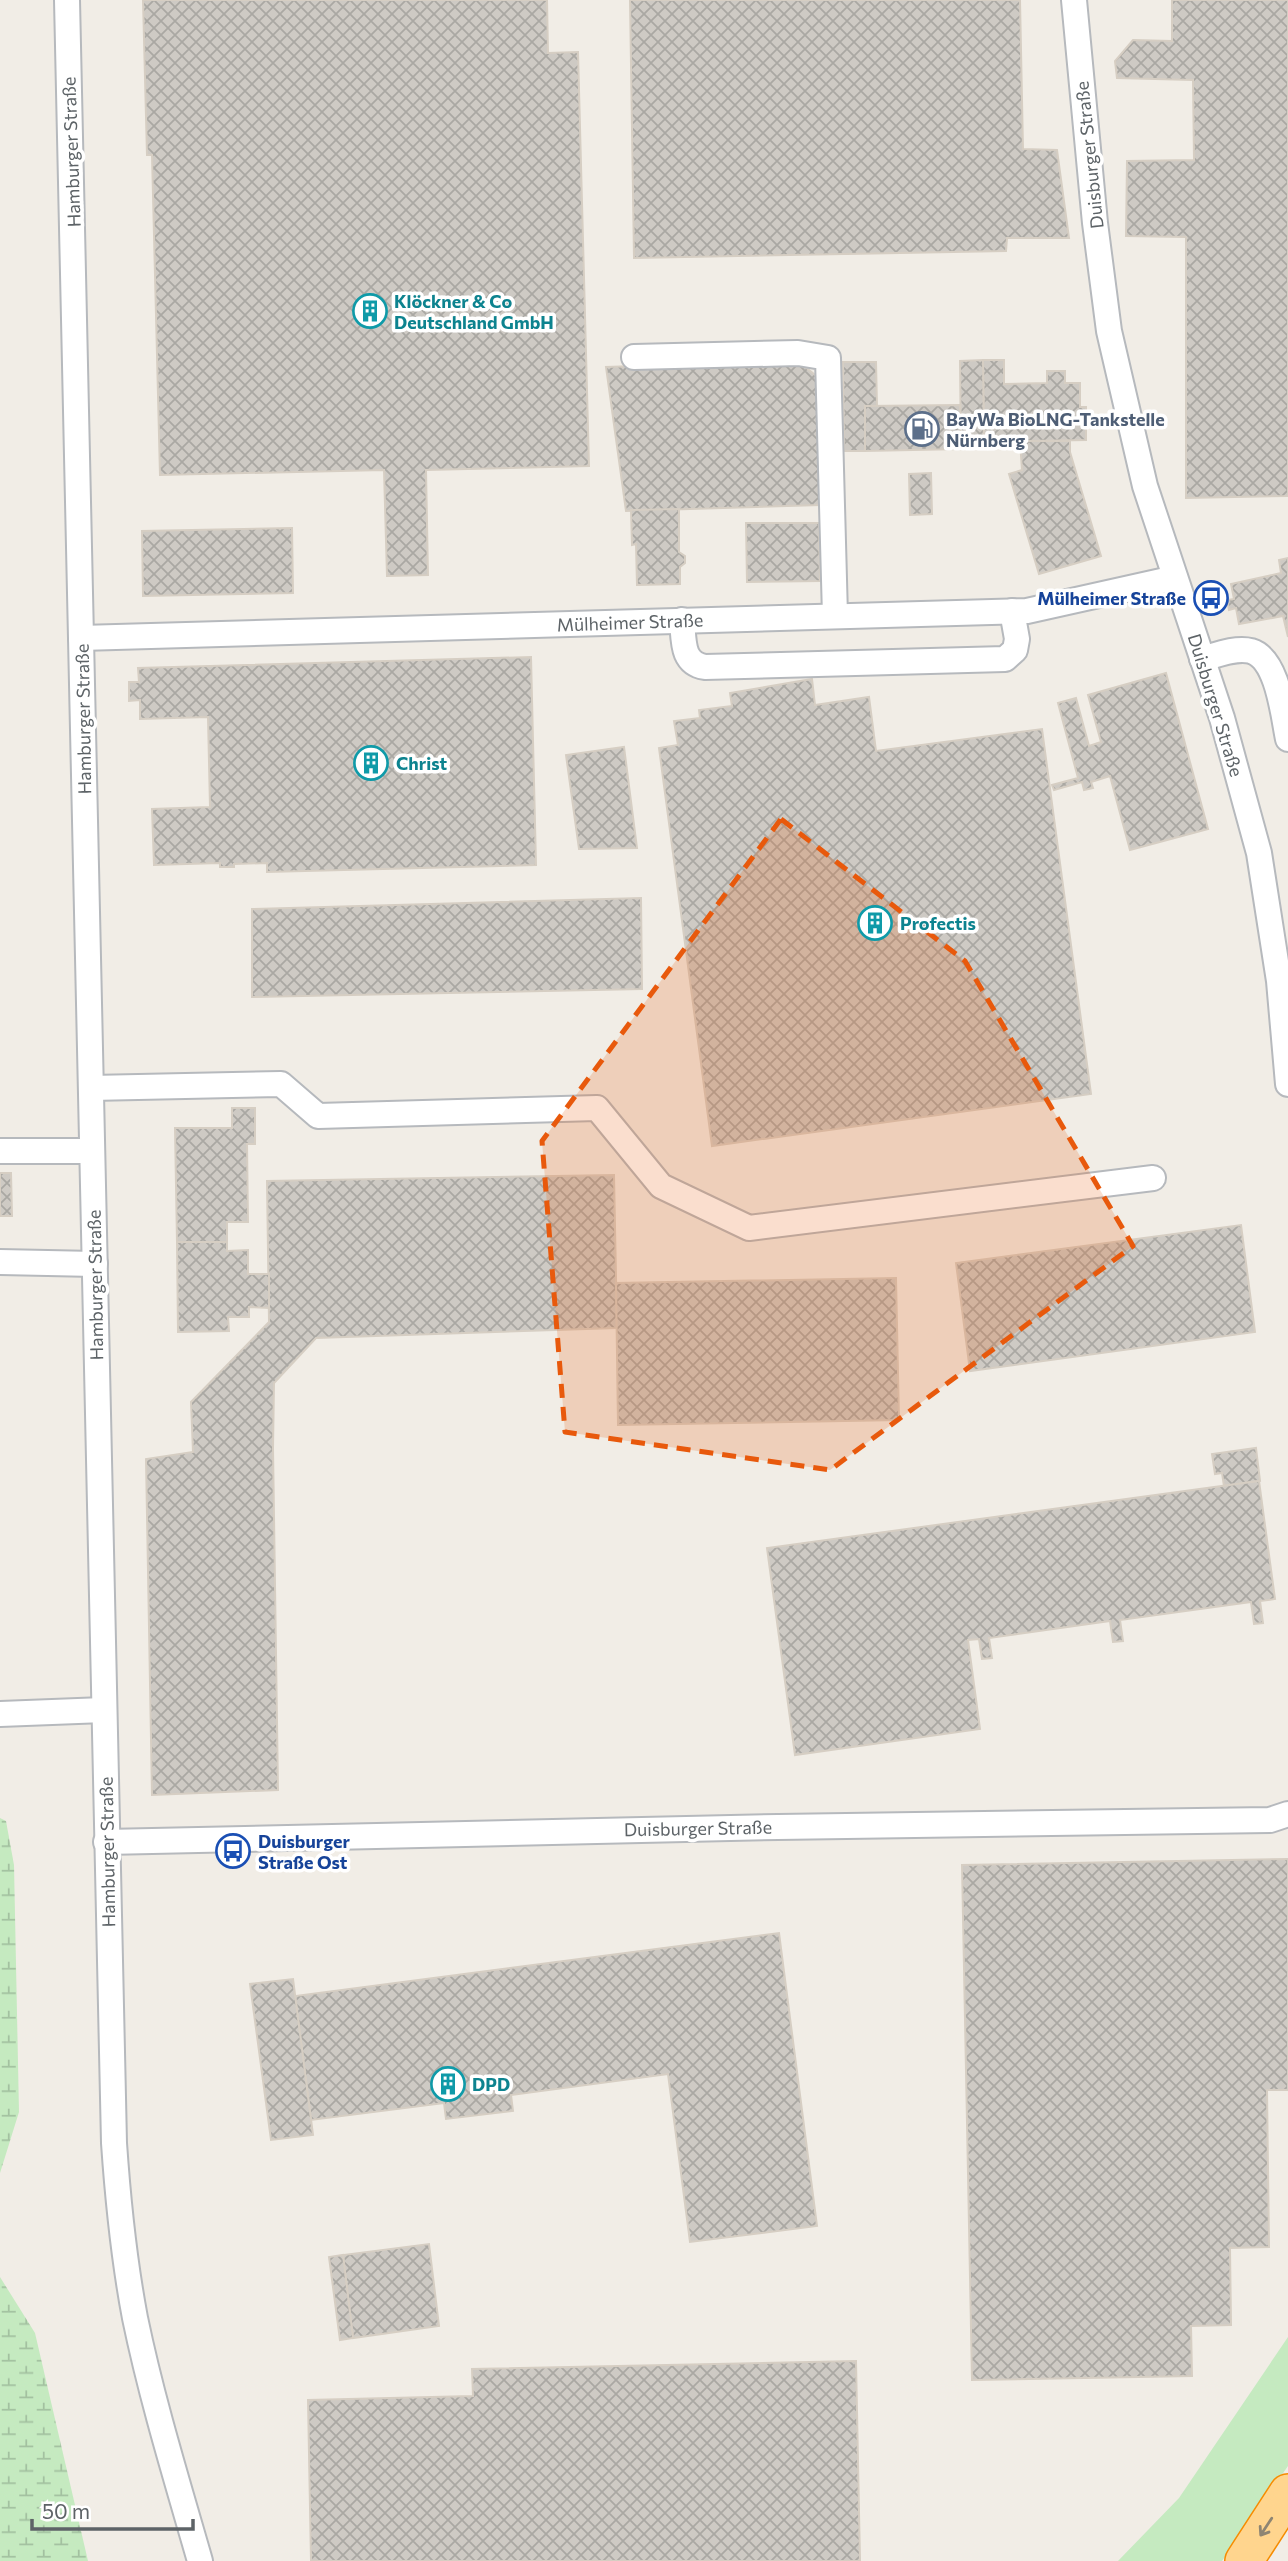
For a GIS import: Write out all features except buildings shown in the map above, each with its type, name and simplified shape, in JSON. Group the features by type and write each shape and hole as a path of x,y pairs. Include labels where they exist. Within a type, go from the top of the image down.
{"highway":[{"path":"1244,2561 1288,2493"}],"street":[{"name":"Hamburger Straße","path":"67,0 114,2143 121,2226 130,2288 145,2360 200,2561"},
{"name":"Duisburger Straße","path":"1074,0 1095,223 1109,331 1146,486 1222,718 1280,930 1279,981 1288,1084"},
{"path":"634,357 798,353 828,358 835,616"},
{"name":"Mülheimer Straße","path":"81,638 1027,611 1175,578"},
{"path":"682,620 686,655 695,665 705,667 1005,659 1015,650 1017,639 1012,611"},
{"path":"1202,659 1231,651 1251,651 1264,659 1273,671 1288,739"},
{"path":"91,1088 281,1084 318,1116 597,1108 661,1186 749,1228 1153,1178"},
{"path":"0,1151 92,1151"},
{"path":"0,1262 95,1264"},
{"path":"0,1714 104,1710"},
{"name":"Duisburger Straße","path":"106,1842 764,1827 1270,1820 1288,1814"}],"highlighted area":[{"path":"781,819 965,961 1133,1246 830,1470 565,1432 542,1141"}],"green space":[{"path":"0,1818 6,1821 14,1865 19,2112 0,2173"},
{"path":"0,2277 35,2333 88,2561 0,2561"},
{"path":"1288,2337 1288,2466 1222,2561 1118,2561 1179,2498"}],"place":[{"name":"Klöckner & Co Deutschland GmbH","path":"370,311"},
{"name":"BayWa BioLNG-Tankstelle Nürnberg","path":"922,429"},
{"name":"Mülheimer Straße","path":"1211,598"},
{"name":"Christ","path":"371,763"},
{"name":"Profectis","path":"875,923"},
{"name":"Duisburger Straße Ost","path":"233,1851"},
{"name":"DPD","path":"448,2084"}]}
